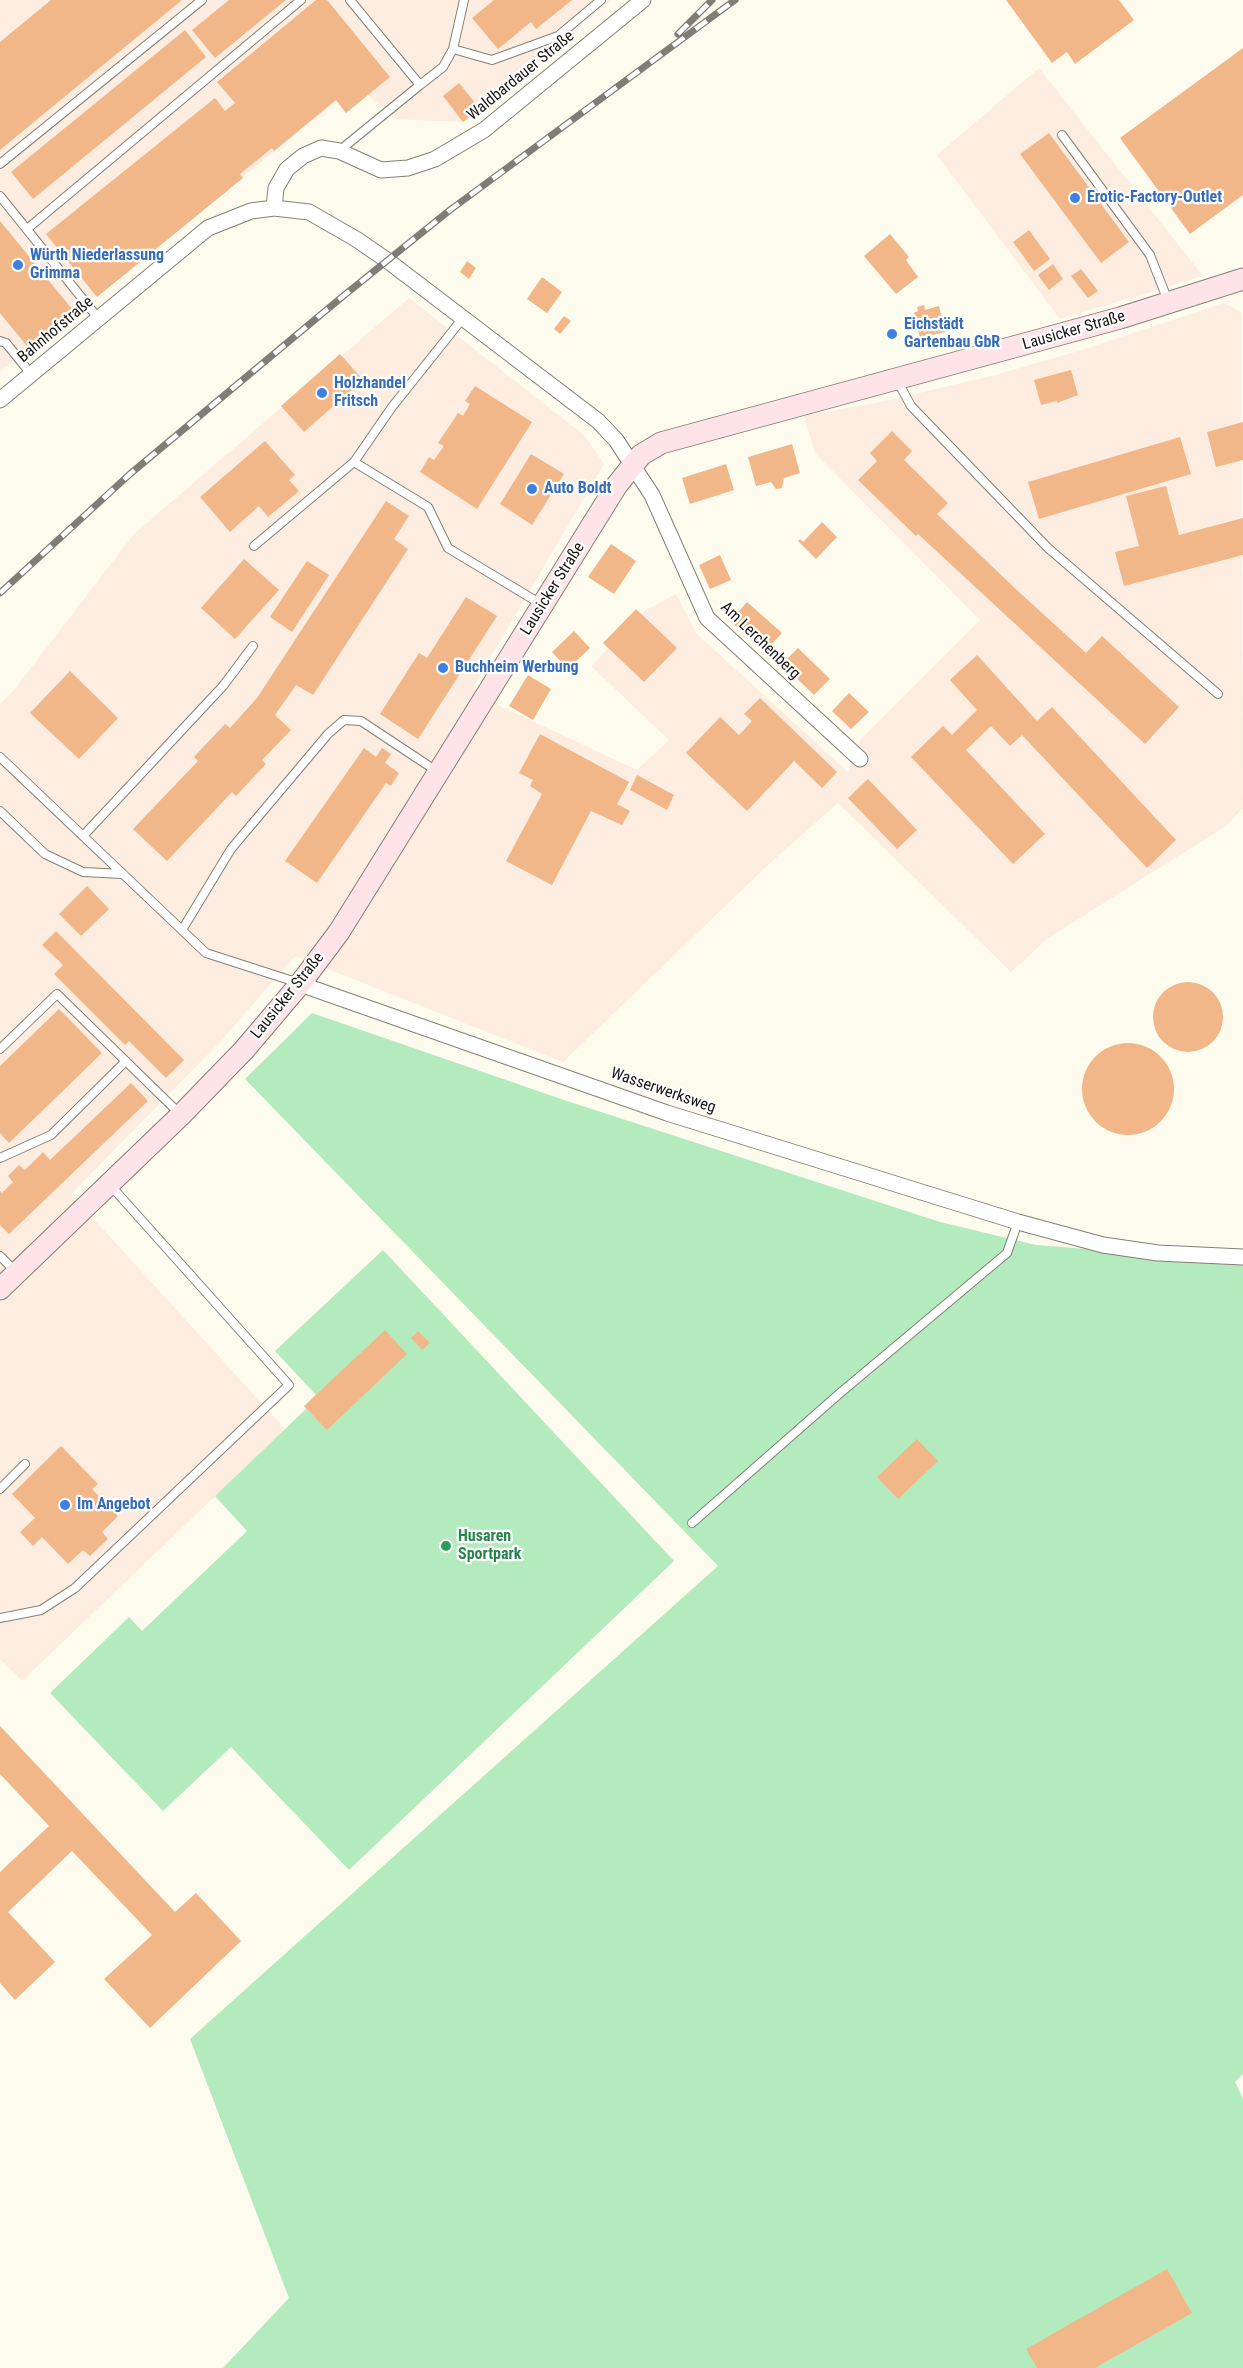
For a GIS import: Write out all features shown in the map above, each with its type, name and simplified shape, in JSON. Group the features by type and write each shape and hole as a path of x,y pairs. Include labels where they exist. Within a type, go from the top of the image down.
{"main road":[{"name":"Lausicker Straße","path":"0,1289 181,1115 244,1050 300,984 339,932 633,463 660,443 1168,303 1243,279"}],"street":[{"name":"Waldbardauer Straße","path":"274,208 276,189 286,169 303,156 321,148 339,151 381,170 408,168 435,159 484,130 643,0"},
{"name":"Bahnhofstraße","path":"0,400 208,228 251,211 274,208 309,212 356,239 463,318"},
{"name":"Am Lerchenberg","path":"463,318 598,421 633,463 652,495 707,618 860,759"},
{"name":"Wasserwerksweg","path":"300,984 667,1113 1018,1222 1103,1245 1147,1252 1243,1257"}],"lane":[{"path":"0,164 202,0"},
{"path":"27,230 301,0"},
{"path":"350,0 420,86"},
{"path":"339,151 443,67 453,49 464,0"},
{"path":"453,49 492,60 558,36 601,0"},
{"path":"1062,135 1150,255 1168,303"},
{"path":"0,196 98,318"},
{"path":"254,546 354,462 392,406 463,318"},
{"path":"0,341 6,344 31,374"},
{"path":"897,379 911,406 1048,548 1218,694"},
{"path":"354,462 428,507 448,548 543,606"},
{"path":"83,836 223,686 253,646"},
{"path":"182,930 231,849 328,734 344,720 361,721 439,773"},
{"path":"0,757 206,953 300,984"},
{"path":"0,811 45,854 83,872 123,874"},
{"path":"0,1048 57,994 181,1115"},
{"path":"0,1158 51,1135 126,1061"},
{"path":"0,1618 41,1610 75,1588 289,1385 110,1185"},
{"path":"692,1523 1007,1253 1018,1222"},
{"path":"0,1256 17,1273"},
{"path":"0,1489 25,1464"}],"shaded area":[{"path":"0,0 612,0 463,122 395,119 357,85 0,372"},
{"path":"1039,68 1203,276 1060,319 937,155"},
{"path":"409,298 585,436 604,464 473,687 500,706 637,770 669,740 591,666 646,610 676,594 697,634 848,772 861,739 980,620 815,453 804,416 881,402 995,375 1079,351 1224,303 1241,312 1243,808 1226,826 1048,938 1011,972 838,803 770,863 563,1062 295,956 220,1042 71,1194 285,1429 22,1681 0,1659 0,704 14,690 134,534"}],"green space":[{"path":"312,1013 564,1100 940,1222 1036,1245 1243,1261 1243,2074 1235,2082 1243,2099 1243,2368 223,2368 289,2298 190,2039 718,1566 245,1079"},
{"name":"Husaren Sportpark","path":"383,1250 674,1561 349,1870 231,1747 163,1811 50,1693 129,1617 142,1631 247,1531 215,1496 306,1409 316,1395 275,1351"}],"building":[{"path":"51,0 182,0 0,150 0,42"},
{"path":"229,0 286,0 215,58 192,30"},
{"path":"316,0 327,0 390,77 346,113 336,100 274,151 272,148 240,174 243,178 97,297 46,234 215,98 225,111 235,103 217,82"},
{"path":"494,0 572,0 536,29 531,22 498,49 472,18"},
{"path":"1006,0 1119,0 1134,20 1075,64 1067,52 1052,63"},
{"path":"185,30 206,57 33,199 11,172"},
{"path":"1243,48 1243,195 1190,234 1120,138"},
{"path":"459,83 480,109 463,122 443,96"},
{"name":"Erotic-Factory-Outlet","path":"1049,133 1129,242 1101,263 1020,154"},
{"name":"Würth Niederlassung Grimma","path":"0,221 72,309 27,346 0,313"},
{"path":"1029,230 1050,259 1034,271 1013,242"},
{"path":"890,234 909,257 906,260 918,277 896,294 864,256"},
{"path":"467,261 476,268 469,279 460,272"},
{"path":"1053,264 1063,279 1049,290 1038,275"},
{"path":"1081,269 1098,291 1088,298 1071,276"},
{"path":"542,277 562,292 547,313 527,299"},
{"path":"924,305 925,310 939,306 945,332 920,338 914,313 918,311 917,307"},
{"path":"564,316 571,321 560,334 554,329"},
{"name":"Holzhandel Fritsch","path":"340,354 363,380 304,432 281,406"},
{"path":"1071,370 1078,395 1057,403 1057,401 1041,405 1034,380"},
{"path":"475,386 532,422 477,509 420,472 429,457 434,460 444,446 438,443 458,413 463,416 470,404 465,401"},
{"path":"1243,422 1243,460 1216,467 1207,432"},
{"path":"892,431 912,451 904,460 948,503 937,514 1086,653 1102,636 1179,707 1145,744 918,534 916,536 858,480 877,461 870,453"},
{"path":"1180,437 1191,474 1039,519 1028,482"},
{"path":"265,441 295,475 289,480 299,491 268,517 259,506 230,532 200,497"},
{"path":"792,444 800,473 784,478 782,488 776,489 771,482 756,486 748,457"},
{"name":"Auto Boldt","path":"531,454 564,474 532,525 500,504"},
{"path":"726,464 734,490 690,504 682,478"},
{"path":"1166,486 1179,535 1243,518 1243,555 1124,586 1115,552 1139,546 1126,496"},
{"path":"386,501 409,516 394,539 408,549 313,695 296,685 275,715 291,730 262,760 266,764 236,796 232,792 167,861 133,829 198,761 194,757 225,724 230,728 257,698"},
{"path":"822,522 837,537 816,559 798,541 800,539 803,542"},
{"path":"611,544 636,561 614,594 588,577"},
{"path":"720,555 731,580 710,589 699,565"},
{"path":"244,559 279,590 235,639 201,608"},
{"path":"307,561 329,575 292,632 270,617"},
{"name":"Buchheim Werbung","path":"466,597 497,616 418,739 380,714 419,653 427,658"},
{"path":"747,602 782,633 764,652 730,621"},
{"path":"636,609 677,648 644,682 603,643"},
{"path":"574,631 590,648 568,669 552,652"},
{"path":"798,648 830,679 814,695 782,664"},
{"path":"977,655 1037,721 1052,707 1176,840 1147,868 1022,735 1010,746 991,726 966,750 1045,834 1013,864 911,757 943,726 952,735 977,710 950,680"},
{"path":"70,671 118,718 79,759 30,713"},
{"path":"528,675 551,689 533,720 509,706"},
{"path":"849,693 869,712 851,729 832,711"},
{"path":"760,698 837,772 822,788 794,761 747,811 686,753 720,717 739,735 752,721 744,714"},
{"path":"540,734 629,782 617,804 630,811 622,825 591,811 552,885 506,861 542,794 530,786 533,780 519,773"},
{"path":"364,748 376,757 382,748 391,754 385,763 399,773 391,786 386,783 317,883 285,861"},
{"path":"637,775 674,795 667,810 630,790"},
{"path":"868,779 917,830 897,849 848,798"},
{"path":"87,886 109,909 81,936 59,914"},
{"path":"56,931 184,1060 166,1078 129,1041 125,1045 54,974 63,965 42,945"},
{"path":"1188,982 1201,985 1213,992 1220,1004 1223,1017 1220,1030 1213,1042 1201,1049 1188,1052 1175,1049 1163,1042 1156,1030 1153,1017 1156,1004 1163,992 1175,985"},
{"path":"59,1009 102,1053 9,1143 0,1133 0,1066"},
{"path":"1128,1043 1146,1047 1160,1057 1170,1071 1174,1089 1170,1107 1160,1121 1146,1131 1128,1135 1110,1131 1096,1121 1086,1107 1082,1089 1086,1071 1096,1057 1110,1047"},
{"path":"131,1083 148,1101 9,1234 0,1225 0,1191 2,1193 13,1182 8,1176 19,1165 25,1170 43,1152 50,1160"},
{"path":"385,1330 407,1354 327,1430 304,1406"},
{"path":"418,1331 430,1343 422,1350 411,1338"},
{"path":"917,1439 938,1461 898,1499 877,1477"},
{"name":"Im Angebot","path":"61,1446 98,1484 92,1489 118,1516 102,1532 108,1539 90,1556 83,1550 68,1564 42,1537 33,1546 20,1532 35,1518 12,1494"},
{"path":"0,1726 175,1912 196,1893 241,1941 150,2028 104,1979 152,1935 72,1851 8,1912 55,1962 15,2000 0,1983 0,1872 49,1826 0,1774"},
{"path":"1167,2269 1192,2313 1095,2368 1037,2368 1026,2349"}],"railway":[{"path":"678,34 712,0"},
{"path":"0,593 130,474 342,297 450,210 735,0"}],"place":[{"name":"Erotic-Factory-Outlet","path":"1075,198"},
{"name":"Würth Niederlassung Grimma","path":"18,265"},
{"name":"Eichstädt Gartenbau GbR","path":"892,334"},
{"name":"Holzhandel Fritsch","path":"322,393"},
{"name":"Auto Boldt","path":"532,489"},
{"name":"Buchheim Werbung","path":"443,668"},
{"name":"Im Angebot","path":"65,1505"},
{"name":"Husaren Sportpark","path":"446,1546"}]}
